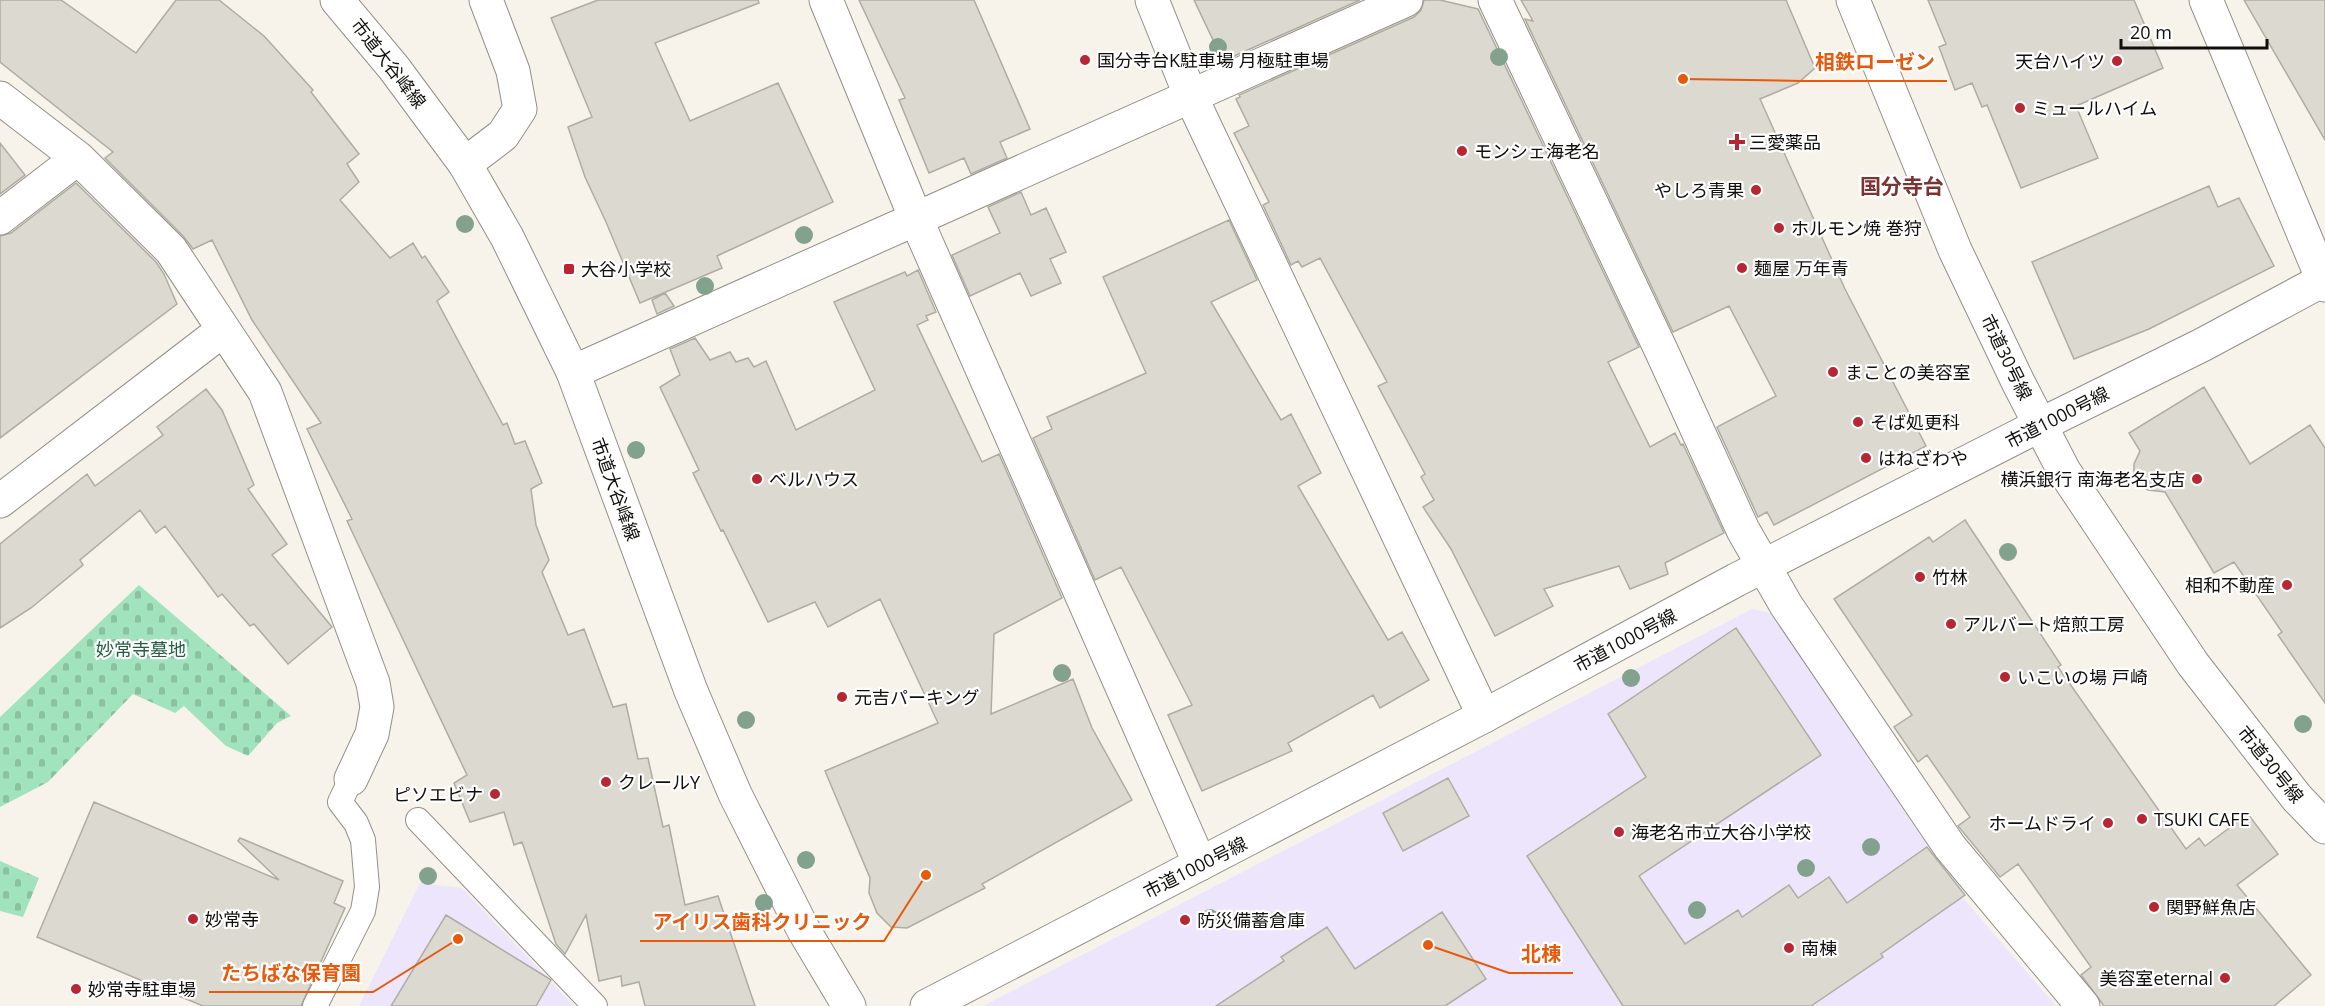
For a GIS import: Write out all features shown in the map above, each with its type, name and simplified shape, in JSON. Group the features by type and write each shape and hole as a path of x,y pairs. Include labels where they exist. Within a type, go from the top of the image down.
{"street":[{"name":"市道大谷峰線","path":"337,0 394,68 465,164 507,237 573,372 691,691 735,794 804,929 849,1006"},
{"path":"465,164 503,135 520,110 513,71 486,0"},
{"path":"826,0 916,219 1200,864"},
{"path":"1152,0 1191,97 1484,716"},
{"path":"573,372 1406,0"},
{"path":"1495,0 1666,360 1743,530 1764,567 1786,604 1950,847 2083,1006"},
{"name":"市道30号線","path":"1853,0 1955,250 2040,425 2082,498 2193,664 2297,798 2325,827"},
{"path":"2206,0 2324,281"},
{"path":"0,98 78,158 171,250 265,392 373,683 377,707 372,734 351,779"},
{"path":"0,218 78,158"},
{"name":"市道1000号線","path":"927,1006 1484,716 1736,580 2324,281"},
{"path":"0,501 224,330"}],"lane":[{"path":"315,1006 363,910 367,887 363,840 356,823 340,802 351,779"},
{"path":"418,820 595,1006"}],"shaded area":[{"name":"海老名市立大谷小学校","path":"1752,609 1771,613 1963,898 2056,1006 983,1006"},
{"path":"420,883 462,888 574,1006 359,1006"}],"green space":[{"name":"妙常寺墓地","path":"139,585 291,716 277,723 248,756 226,746 184,706 175,713 133,694 48,782 0,807 0,717"},
{"path":"0,861 39,878 23,917 0,911"}],"building":[{"path":"0,0 61,0 136,53 176,0 219,0 264,36 313,90 311,92 359,154 347,164 359,182 340,200 390,258 413,243 422,258 425,256 449,292 437,301 503,425 507,423 515,444 525,441 542,483 531,489 536,525 549,560 542,572 568,635 584,629 613,707 626,704 638,759 648,758 663,827 669,825 685,905 718,896 755,1006 645,1006 639,982 622,986 621,976 599,981 586,915 565,954 556,944 522,842 514,845 504,812 470,822 454,783 467,775 347,521 352,519 307,429 321,423 252,320 212,240 193,249 184,237 105,158 113,152 0,62"},
{"path":"598,0 758,0 759,3 655,43 690,121 778,83 833,202 717,256 722,268 640,303 585,177 568,127 592,117 551,18"},
{"path":"859,0 974,0 1030,129 1000,142 1007,158 971,174 964,158 929,173 899,100 905,98"},
{"path":"1194,0 1360,0 1223,61"},
{"path":"1424,0 1440,0 1478,9 1639,347 1608,362 1650,447 1675,433 1681,445 1683,444 1724,533 1665,563 1668,574 1630,589 1619,566 1544,589 1553,606 1495,636 1451,549 1423,507 1434,500 1421,477 1425,474 1378,386 1387,382 1320,258 1302,267 1298,261 1291,265 1263,205 1269,202 1234,133 1249,126 1236,99 1240,97 1239,95 1414,17 1421,10"},
{"path":"1521,0 1786,0 1815,68 1798,83 1760,99 1845,289 1926,446 1774,525 1767,512 1758,517 1717,427 1776,396 1729,306 1673,332 1525,19 1533,21"},
{"path":"1928,0 2134,0 2163,68 2076,106 2098,158 2021,188 1987,105 1982,107 1972,83 1955,90 1939,47 1946,44"},
{"path":"2244,0 2325,0 2325,140"},
{"path":"0,143 25,175 0,194"},
{"path":"76,183 156,262 177,304 0,438 0,236 11,233"},
{"path":"2209,186 2218,207 2239,198 2274,266 2149,329 2074,359 2032,262"},
{"path":"1021,192 1031,215 1046,208 1066,252 1050,259 1061,283 1031,296 1020,273 970,296 952,255 1000,233 988,207"},
{"path":"1229,220 1257,280 1211,302 1281,420 1291,414 1321,473 1298,486 1388,640 1402,632 1429,680 1380,708 1373,695 1288,743 1292,751 1202,791 1168,715 1192,705 1121,567 1095,580 1033,438 1052,429 1047,417 1146,373 1103,277"},
{"path":"918,270 936,312 926,316 928,320 917,325 982,462 999,454 1062,598 994,634 991,714 1073,679 1092,728 1132,800 982,884 985,888 907,928 891,927 877,913 869,893 870,878 825,771 938,723 880,599 828,627 815,602 768,622 693,473 699,470 660,387 680,375 670,349 695,338 710,360 730,352 736,362 748,358 754,367 766,361 796,430 875,390 834,302 905,272 907,276"},
{"path":"665,293 674,306 657,314 652,300"},
{"path":"2204,387 2250,464 2310,425 2325,448 2325,703 2278,635 2282,632 2234,562 2214,573 2165,492 2148,490 2140,486 2134,478 2134,464 2140,451 2129,433"},
{"path":"206,389 222,410 254,485 248,489 287,544 272,555 332,627 288,664 254,624 250,626 222,594 218,597 165,526 156,533 140,510 80,560 83,565 31,608 0,628 0,544 87,474 95,486 163,435 157,427"},
{"path":"1965,520 2061,665 2058,667 2186,849 2199,838 2205,846 2248,814 2278,854 2237,885 2311,975 2274,1006 2104,1006 2081,975 2091,967 2018,864 2000,877 1958,826 1970,817 1927,755 1918,762 1894,727 1912,715 1834,599 1929,537 1933,542"},
{"path":"1736,628 1821,755 1639,876 1685,944 1738,910 1742,917 1789,885 1798,898 1829,877 1847,903 1927,847 1965,895 1881,954 1883,957 1811,1006 1623,1006 1527,856 1646,777 1608,714"},
{"path":"1448,778 1469,816 1403,851 1383,813"},
{"name":"妙常寺","path":"94,802 279,880 238,841 240,838 343,881 334,903 345,908 301,1006 203,1006 37,937"},
{"path":"1442,912 1486,979 1445,1006 1216,1006 1284,961 1281,957 1327,927 1355,969"},
{"path":"446,915 551,980 536,1006 391,1006"}],"place":[{"name":"国分寺台K駐車場 月極駐車場","path":"1085,60"},
{"name":"天台ハイツ","path":"2117,61"},
{"name":"相鉄ローゼン","path":"1683,79"},
{"name":"ミュールハイム","path":"2020,108"},
{"name":"三愛薬品","path":"1737,142"},
{"name":"モンシェ海老名","path":"1462,151"},
{"name":"やしろ青果","path":"1756,190"},
{"name":"ホルモン焼 巻狩","path":"1779,228"},
{"name":"麺屋 万年青","path":"1742,268"},
{"name":"大谷小学校","path":"569,269"},
{"name":"まことの美容室","path":"1833,372"},
{"name":"そば処更科","path":"1858,422"},
{"name":"はねざわや","path":"1866,458"},
{"name":"ベルハウス","path":"757,479"},
{"name":"横浜銀行 南海老名支店","path":"2197,479"},
{"name":"竹林","path":"1920,577"},
{"name":"相和不動産","path":"2287,585"},
{"name":"アルバート焙煎工房","path":"1951,624"},
{"name":"いこいの場 戸崎","path":"2005,677"},
{"name":"元吉パーキング","path":"842,697"},
{"name":"クレールY","path":"606,782"},
{"name":"ピソエビナ","path":"495,794"},
{"name":"TSUKI CAFE","path":"2142,819"},
{"name":"ホームドライ","path":"2108,823"},
{"name":"海老名市立大谷小学校","path":"1619,832"},
{"name":"アイリス歯科クリニック","path":"926,875"},
{"name":"関野鮮魚店","path":"2154,907"},
{"name":"妙常寺","path":"193,919"},
{"name":"防災備蓄倉庫","path":"1185,920"},
{"name":"たちばな保育園","path":"458,939"},
{"name":"北棟","path":"1428,945"},
{"name":"南棟","path":"1789,948"},
{"name":"美容室eternal","path":"2225,978"},
{"name":"妙常寺駐車場","path":"76,989"}],"district":[{"name":"国分寺台","path":"1902,186"}]}
